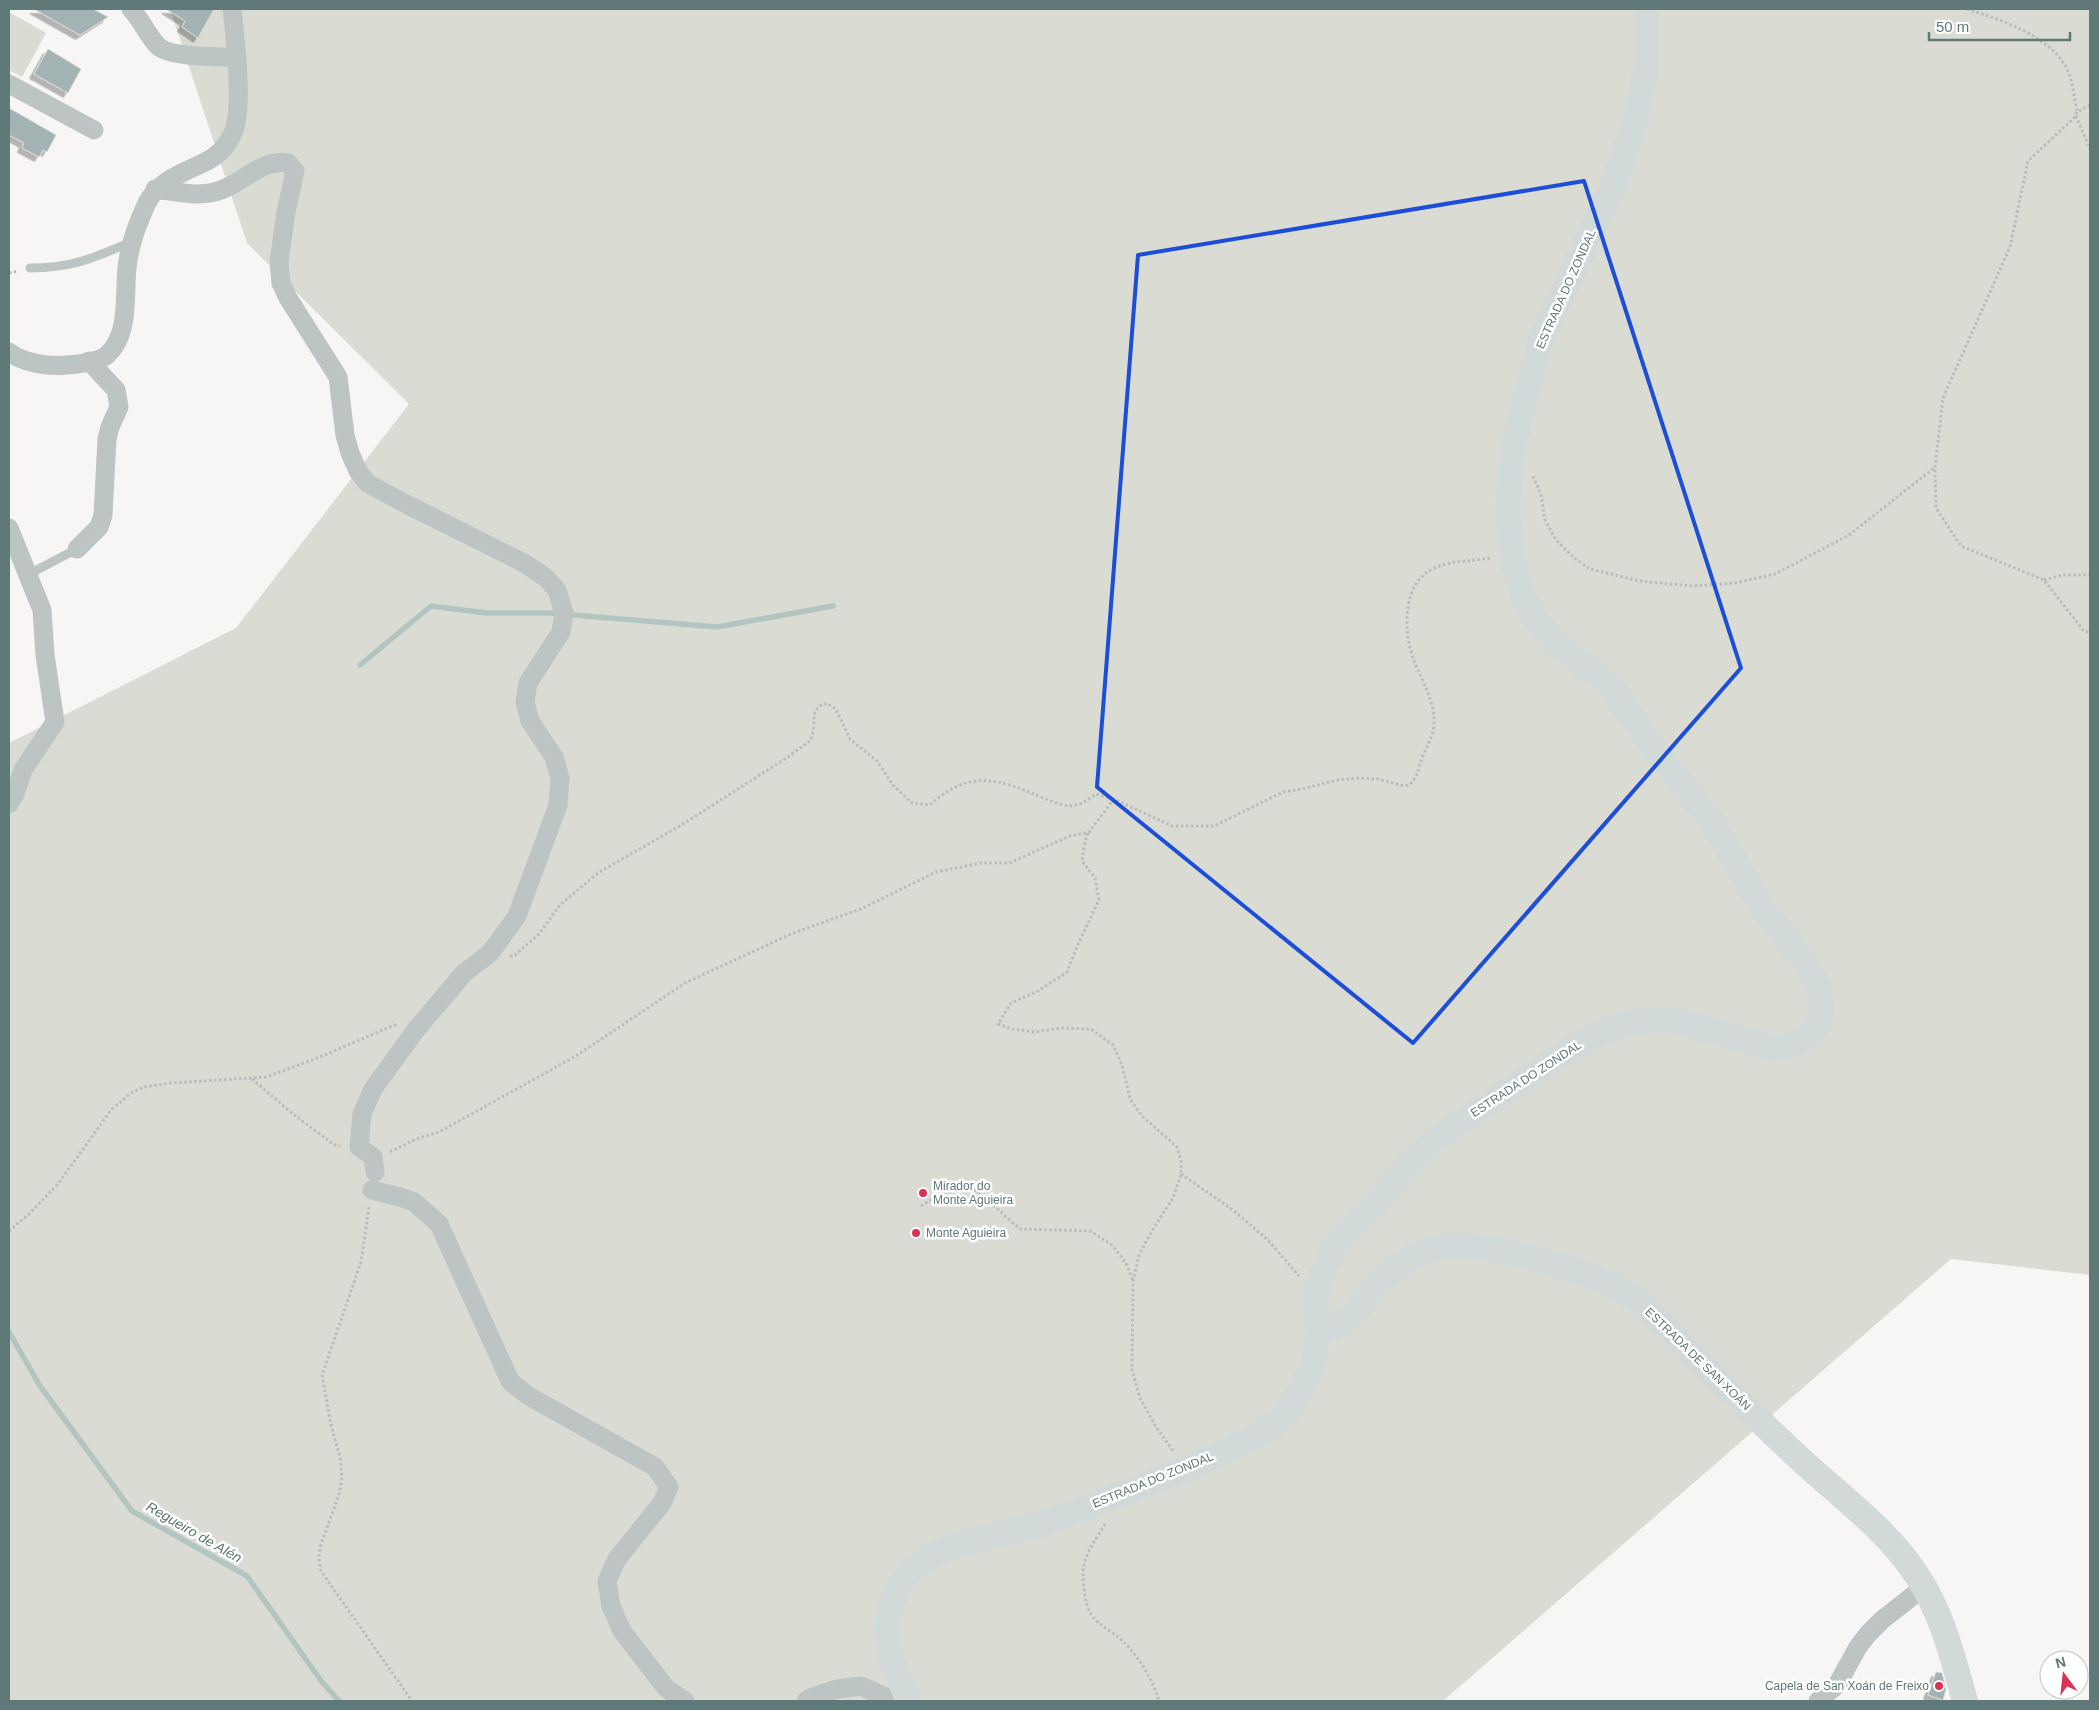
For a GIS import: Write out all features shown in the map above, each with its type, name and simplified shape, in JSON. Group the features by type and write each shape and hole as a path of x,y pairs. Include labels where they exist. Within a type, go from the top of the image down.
{"street":[{"path":"131,9 153,40 166,51 191,55 237,57"},
{"path":"9,352 28,361 57,366 81,364 106,356 115,344 121,332 124,314 127,266 138,224 155,189 169,179 206,162 224,149 234,132 238,115 237,57 232,9"},
{"name":"ESTRADA DO ZONDAL","path":"909,1701 889,1654 887,1632 888,1613 897,1590 912,1569 930,1557 955,1545 1045,1522 1187,1469 1258,1435 1281,1418 1296,1398 1313,1366 1318,1331 1315,1294 1334,1246 1432,1141 1573,1046 1607,1030 1630,1023 1654,1020 1679,1021 1775,1049 1787,1047 1803,1040 1815,1028 1821,1017 1822,1005 1818,985 1803,959 1763,909 1712,822 1655,750 1608,684 1554,642 1536,621 1522,594 1512,556 1508,506 1513,446 1540,342 1615,182 1636,118 1646,70 1646,9"},
{"path":"9,84 94,130"},
{"path":"155,189 197,194 220,190 241,181 260,166 272,162 288,163 295,171 286,212 279,262 281,283 288,298 338,377 345,435 358,471 367,483 524,563 545,577 557,590 564,613 562,632 528,683 525,702 530,721 554,757 560,778 558,805 516,916 490,953 464,973 414,1030 373,1090 362,1114 370,1166 400,1197 414,1202 439,1224 510,1381 527,1395 655,1467 669,1487 662,1503 617,1559 607,1581 611,1606 622,1631 666,1688 685,1701"},
{"path":"77,549 99,527 103,515 107,439 119,407 116,390 89,361"},
{"path":"9,528 42,610 45,655 56,722 23,770 15,794 9,804"},
{"name":"ESTRADA DE SAN XOÁN","path":"1318,1331 1337,1325 1345,1319 1390,1271 1412,1257 1440,1247 1468,1246 1498,1250 1584,1274 1613,1285 1638,1300 1800,1459 1872,1523 1917,1576 1944,1628 1965,1701"},
{"path":"1818,1701 1836,1685 1858,1647 1868,1634 1882,1620 1924,1587"},
{"path":"806,1701 837,1688 861,1686 885,1697 902,1701"}],"lane":[{"path":"30,268 67,266 88,260 134,240"},
{"path":"29,574 77,549"}],"path":[{"path":"1967,9 1989,16 2028,33 2053,50 2066,67 2076,114 2090,149"},
{"path":"2090,105 2076,114 2028,162 2010,247 1943,398 1934,467 1936,508 1961,546 2044,580 2084,630 2090,633"},
{"path":"1532,473 1541,494 1545,520 1556,540 1573,557 1590,568 1639,582 1692,586 1736,584 1775,574 1812,556 1849,535 1934,467"},
{"path":"490,953 514,956 539,934 560,906 598,873 683,824 788,757 811,740 814,715 822,704 828,704 836,709 850,739 878,761 893,785 912,802 930,805 943,793 972,780 1004,782 1056,803 1075,806 1096,794 1172,826 1214,826 1283,792 1337,780 1378,779 1404,786 1410,785 1418,774 1421,760 1432,736 1434,725 1432,704 1411,651 1407,630 1407,610 1410,595 1417,580 1429,570 1447,564 1512,556"},
{"path":"2044,580 2062,575 2090,575"},
{"path":"1114,800 1089,832 1084,842 1082,861 1095,878 1100,900 1078,944 1067,972 1038,991 1012,1003 998,1024 1012,1029 1035,1032 1061,1028 1091,1029 1113,1045 1122,1065 1130,1099 1142,1116 1177,1148 1181,1160 1181,1174 1173,1198 1139,1255 1133,1281 1132,1370 1140,1398 1156,1427 1187,1469"},
{"path":"412,1701 321,1571 319,1558 324,1531 339,1496 342,1477 340,1457 331,1425 322,1375 361,1262 370,1166 381,1156 416,1139 439,1132 576,1056 685,983 793,933 861,908 936,872 981,863 1009,863 1070,836 1089,832"},
{"path":"9,1231 29,1214 58,1184 111,1110 131,1092 171,1082 266,1076 289,1069 398,1024"},
{"path":"252,1078 293,1114 333,1144 347,1148 370,1166"},
{"path":"1181,1174 1232,1210 1268,1240 1315,1294"},
{"path":"921,1206 957,1184 977,1191 1020,1228 1090,1232 1112,1246 1126,1262 1133,1281"},
{"path":"1105,1523 1084,1562 1082,1572 1086,1603 1091,1614 1120,1638 1141,1664 1154,1683 1159,1701"}],"highlighted area":[{"path":"1584,181 1741,668 1413,1043 1097,787 1138,255"}],"shaded area":[{"path":"170,9 2090,9 2090,1275 1951,1259 1443,1701 9,1701 9,743 236,628 409,404 247,243"},
{"path":"9,12 46,33 22,77 9,70"}],"building":[{"path":"34,9 93,9 108,17 80,35"},
{"path":"166,9 214,9 198,38 182,27 185,21"},
{"path":"48,49 81,69 68,93 34,74"},
{"path":"9,108 56,135 47,152 43,150 39,157 22,148 24,143 9,135"},
{"name":"Capela de San Xoán de Freixo","path":"1936,1672 1942,1673 1946,1689 1943,1700 1928,1695"}],"waterway":[{"path":"360,665 431,606 487,613 549,613 717,627 833,606"},
{"name":"Regueiro de Alén","path":"9,1332 40,1386 132,1511 247,1576 322,1682 339,1701"}],"place":[{"name":"Mirador do Monte Aguieira","path":"923,1193"},
{"name":"Monte Aguieira","path":"916,1233"},
{"name":"Capela de San Xoán de Freixo","path":"1939,1686"}]}
